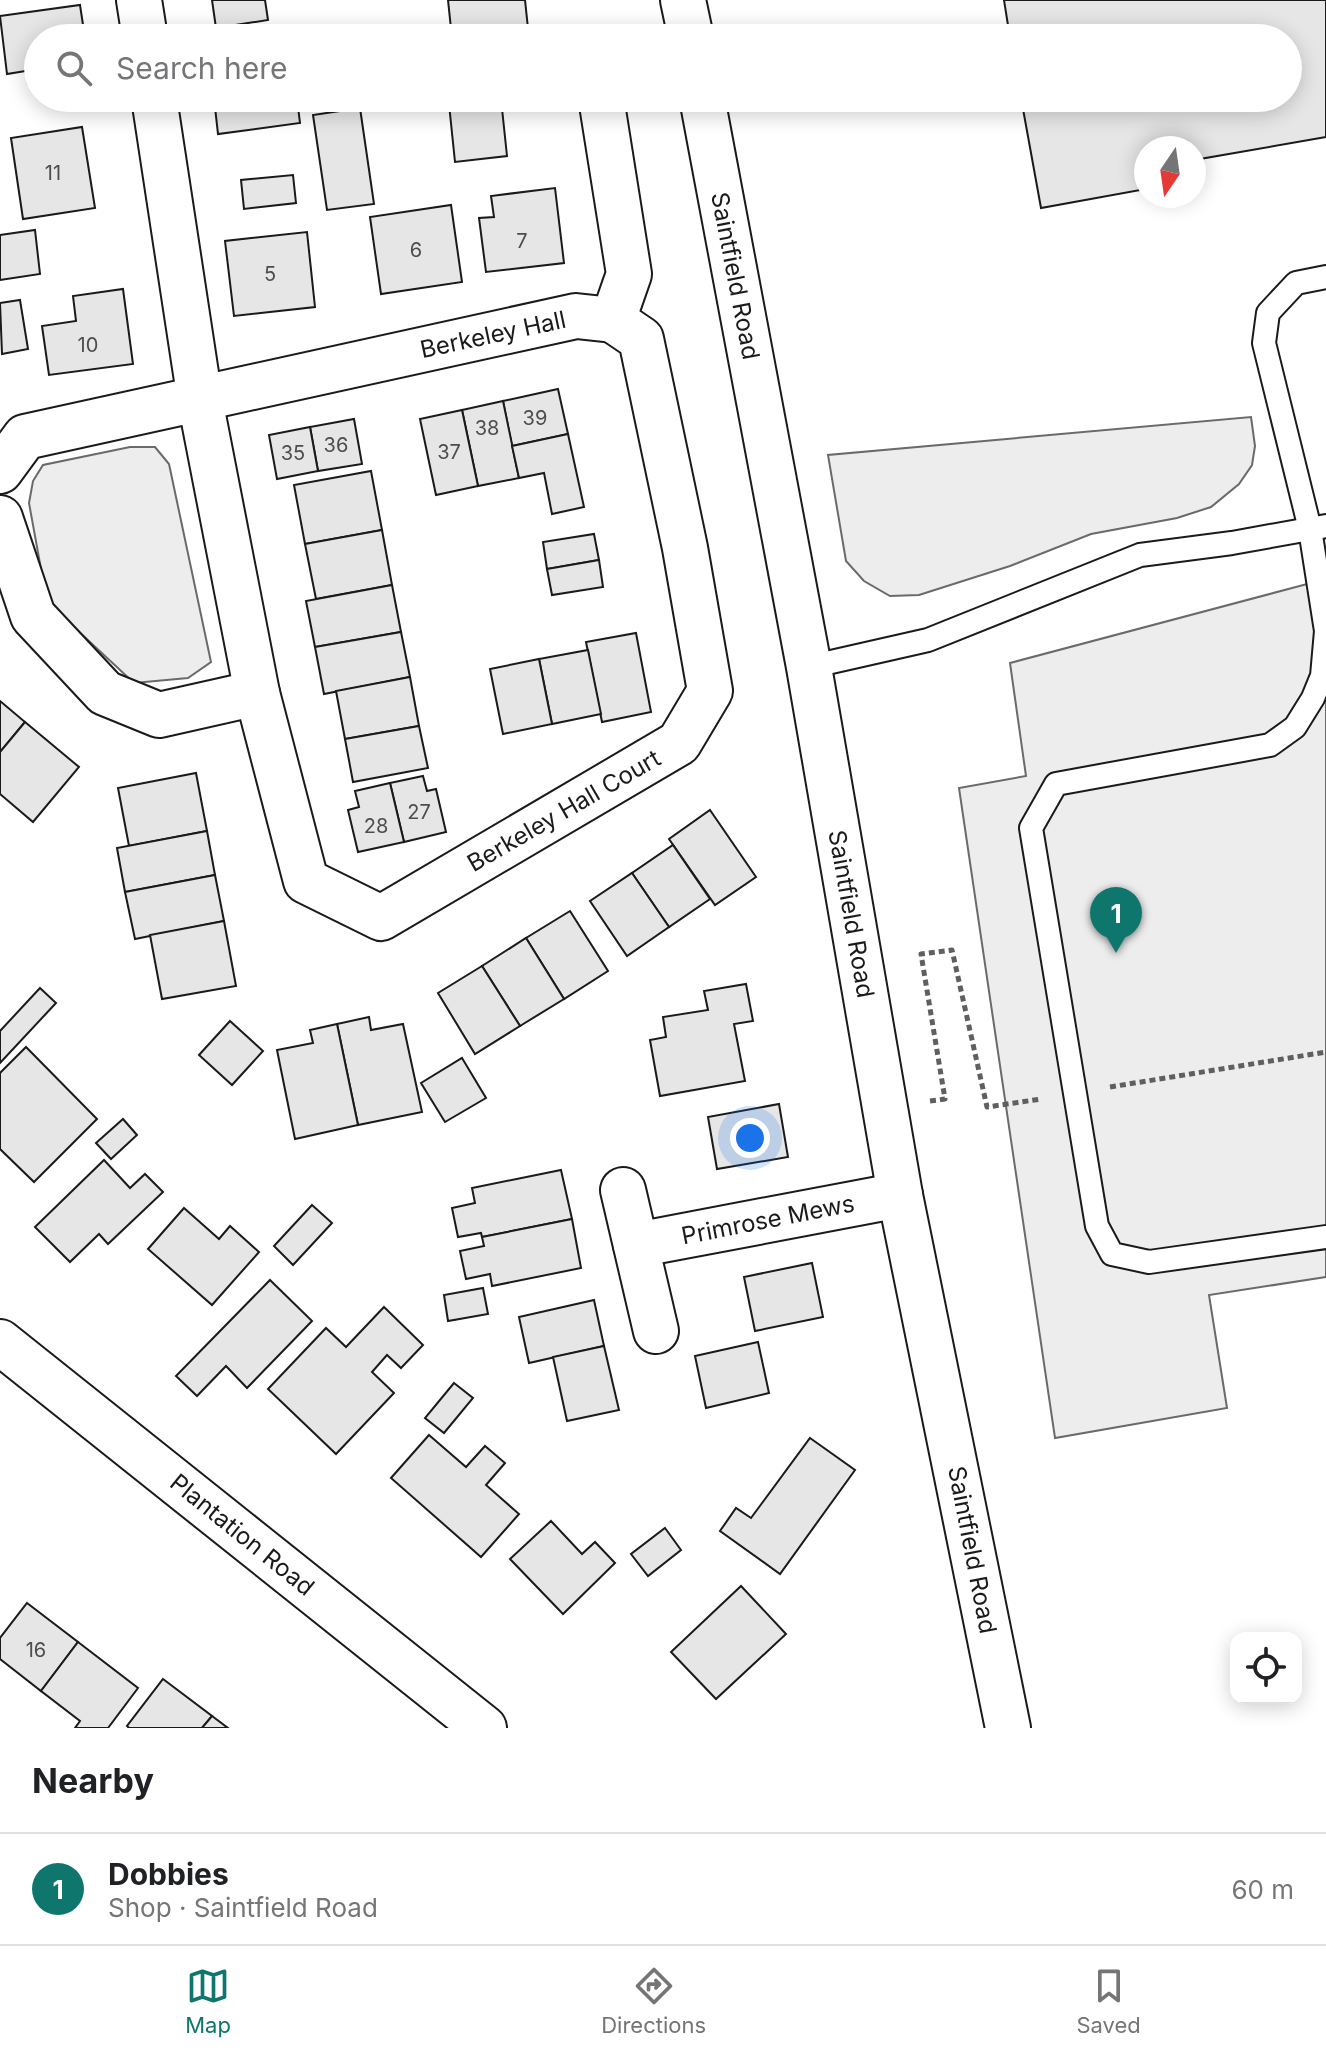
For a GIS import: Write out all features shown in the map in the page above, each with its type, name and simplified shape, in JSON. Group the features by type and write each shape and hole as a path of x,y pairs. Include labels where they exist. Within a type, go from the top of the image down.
{"street":[{"path":"139,0 143,24"},
{"path":"683,0 688,24"},
{"path":"156,112 200,400"},
{"path":"603,112 629,274 613,320"},
{"name":"Saintfield Road","path":"705,112 809,667 900,1195 1008,1728"},
{"name":"Berkeley Hall","path":"0,471 25,437 576,316 613,320"},
{"name":"Berkeley Hall Court","path":"200,400 257,693 306,881 381,918 679,743 710,691 685,548 641,339 613,320"},
{"path":"0,518 33,616 105,693 159,715 257,693"},
{"path":"623,1190 656,1331"},
{"name":"Primrose Mews","path":"636,1245 900,1195"},
{"name":"Plantation Road","path":"0,1342 484,1728"}],"lane":[{"path":"1326,277 1296,283 1268,313 1264,343 1318,528 1326,631 1324,677 1313,698 1295,727 1270,745 1056,784 1031,828 1097,1226 1112,1254 1149,1262 1326,1237"},
{"path":"809,667 928,640 1140,555 1318,528"}],"path":[{"path":"884,1106 945,1099 921,954 952,950 987,1107 1326,1052"}],"shaded area":[{"path":"1251,417 1255,446 1252,465 1239,484 1211,507 1177,518 1091,534 1010,566 919,595 890,596 864,581 846,561 828,455"},
{"path":"130,447 155,447 169,464 211,662 188,678 134,683 47,602 29,503 33,481 43,465"},
{"path":"1326,579 1326,1277 1209,1295 1227,1408 1055,1438 959,788 1026,776 1010,663"}],"building":[{"path":"212,0 265,0 268,20 215,24"},
{"path":"448,0 525,0 528,24 451,24"},
{"path":"1004,0 1326,0 1326,137 1206,158 1206,136 1134,136 1134,191 1041,208 1024,112 1302,112 1302,24 1008,24"},
{"path":"80,5 83,24 24,24 24,71 7,74 0,16"},
{"path":"216,112 299,112 300,123 218,134"},
{"path":"361,112 374,204 327,210 313,115"},
{"path":"450,112 502,112 507,156 455,162"},
{"path":"82,127 95,208 23,219 11,138"},
{"path":"293,175 296,203 244,209 241,180"},
{"path":"555,188 564,263 486,272 479,218 494,217 491,196"},
{"path":"451,205 462,282 381,294 370,217"},
{"path":"35,230 40,274 0,280 0,235"},
{"path":"307,232 315,307 234,316 225,241"},
{"path":"123,289 133,364 49,375 42,326 76,321 73,296"},
{"path":"20,300 28,349 2,354 0,303"},
{"path":"558,389 568,434 512,446 503,401"},
{"path":"503,401 519,478 478,486 462,410"},
{"path":"462,410 478,486 436,495 420,419"},
{"path":"354,419 362,464 318,471 310,427"},
{"path":"310,427 318,471 277,479 269,435"},
{"path":"568,434 584,507 552,514 544,473 519,478 512,446"},
{"path":"371,471 382,530 305,544 294,485"},
{"path":"382,530 392,585 316,599 305,544"},
{"path":"594,534 599,560 547,569 543,542"},
{"path":"599,560 603,587 552,595 547,569"},
{"path":"392,585 401,632 315,647 306,601"},
{"path":"401,632 410,677 324,694 315,647"},
{"path":"636,633 651,712 602,722 586,642"},
{"path":"588,650 601,714 552,724 539,659"},
{"path":"539,659 552,724 503,734 490,669"},
{"path":"410,677 419,726 345,739 336,691"},
{"path":"0,701 25,722 0,752"},
{"path":"25,722 79,767 33,822 0,794 0,752"},
{"path":"419,726 428,768 353,782 345,739"},
{"path":"196,773 207,831 129,846 118,788"},
{"path":"423,776 427,791 436,789 446,832 404,842 390,783"},
{"path":"390,783 404,842 358,852 348,810 359,807 355,791"},
{"path":"710,810 756,877 715,905 669,839"},
{"path":"207,831 215,875 125,892 117,848"},
{"path":"673,845 710,899 669,927 632,873"},
{"path":"632,873 669,927 627,956 590,901"},
{"path":"215,875 224,921 135,939 125,892"},
{"path":"570,911 608,971 564,999 526,938"},
{"path":"224,921 236,986 162,999 150,935"},
{"path":"526,938 564,999 520,1026 482,966"},
{"path":"482,966 520,1026 475,1054 438,993"},
{"path":"746,984 753,1021 734,1024 745,1081 660,1096 650,1040 666,1037 663,1017 708,1010 704,991"},
{"path":"40,988 56,1003 0,1063 0,1031"},
{"path":"369,1017 371,1030 403,1024 422,1112 358,1125 337,1024"},
{"path":"230,1021 263,1051 232,1085 199,1055"},
{"path":"337,1024 358,1125 295,1139 277,1050 313,1043 310,1030"},
{"path":"26,1047 97,1119 34,1182 0,1149 0,1073"},
{"path":"462,1058 486,1098 445,1122 421,1083"},
{"path":"779,1104 788,1157 717,1169 708,1117"},
{"path":"123,1119 137,1135 111,1159 96,1143"},
{"path":"104,1160 130,1188 145,1174 163,1192 108,1244 99,1234 70,1262 35,1227"},
{"path":"561,1170 572,1219 482,1237 481,1233 458,1237 452,1208 475,1203 472,1188"},
{"path":"312,1205 332,1223 293,1265 274,1246"},
{"path":"184,1208 219,1239 230,1226 259,1252 212,1305 148,1249"},
{"path":"572,1219 581,1268 492,1286 490,1274 466,1279 460,1251 484,1246 482,1237"},
{"path":"812,1263 823,1317 755,1331 744,1277"},
{"path":"270,1280 312,1321 247,1388 226,1366 197,1396 176,1376"},
{"path":"483,1288 488,1314 448,1321 444,1295"},
{"path":"594,1300 604,1346 529,1363 519,1317"},
{"path":"384,1307 423,1345 401,1368 387,1355 372,1372 394,1393 336,1454 268,1389 326,1328 346,1347"},
{"path":"758,1342 769,1393 706,1408 695,1356"},
{"path":"604,1346 619,1410 567,1421 553,1357"},
{"path":"454,1383 473,1398 444,1433 425,1418"},
{"path":"429,1435 466,1467 485,1446 505,1463 486,1485 519,1514 481,1557 391,1478"},
{"path":"810,1438 855,1470 780,1574 720,1531 736,1508 751,1518"},
{"path":"551,1521 582,1554 595,1542 615,1563 563,1614 510,1559"},
{"path":"665,1528 681,1550 648,1576 631,1554"},
{"path":"741,1586 786,1634 716,1699 671,1652"},
{"path":"27,1603 78,1642 41,1691 0,1659 0,1638"},
{"path":"78,1642 138,1688 108,1728 75,1728 80,1721 41,1691"},
{"path":"163,1679 212,1716 202,1728 127,1726"},
{"path":"212,1716 228,1728 202,1728"}],"place":[{"name":"Dobbies","path":"1116,953"}]}
